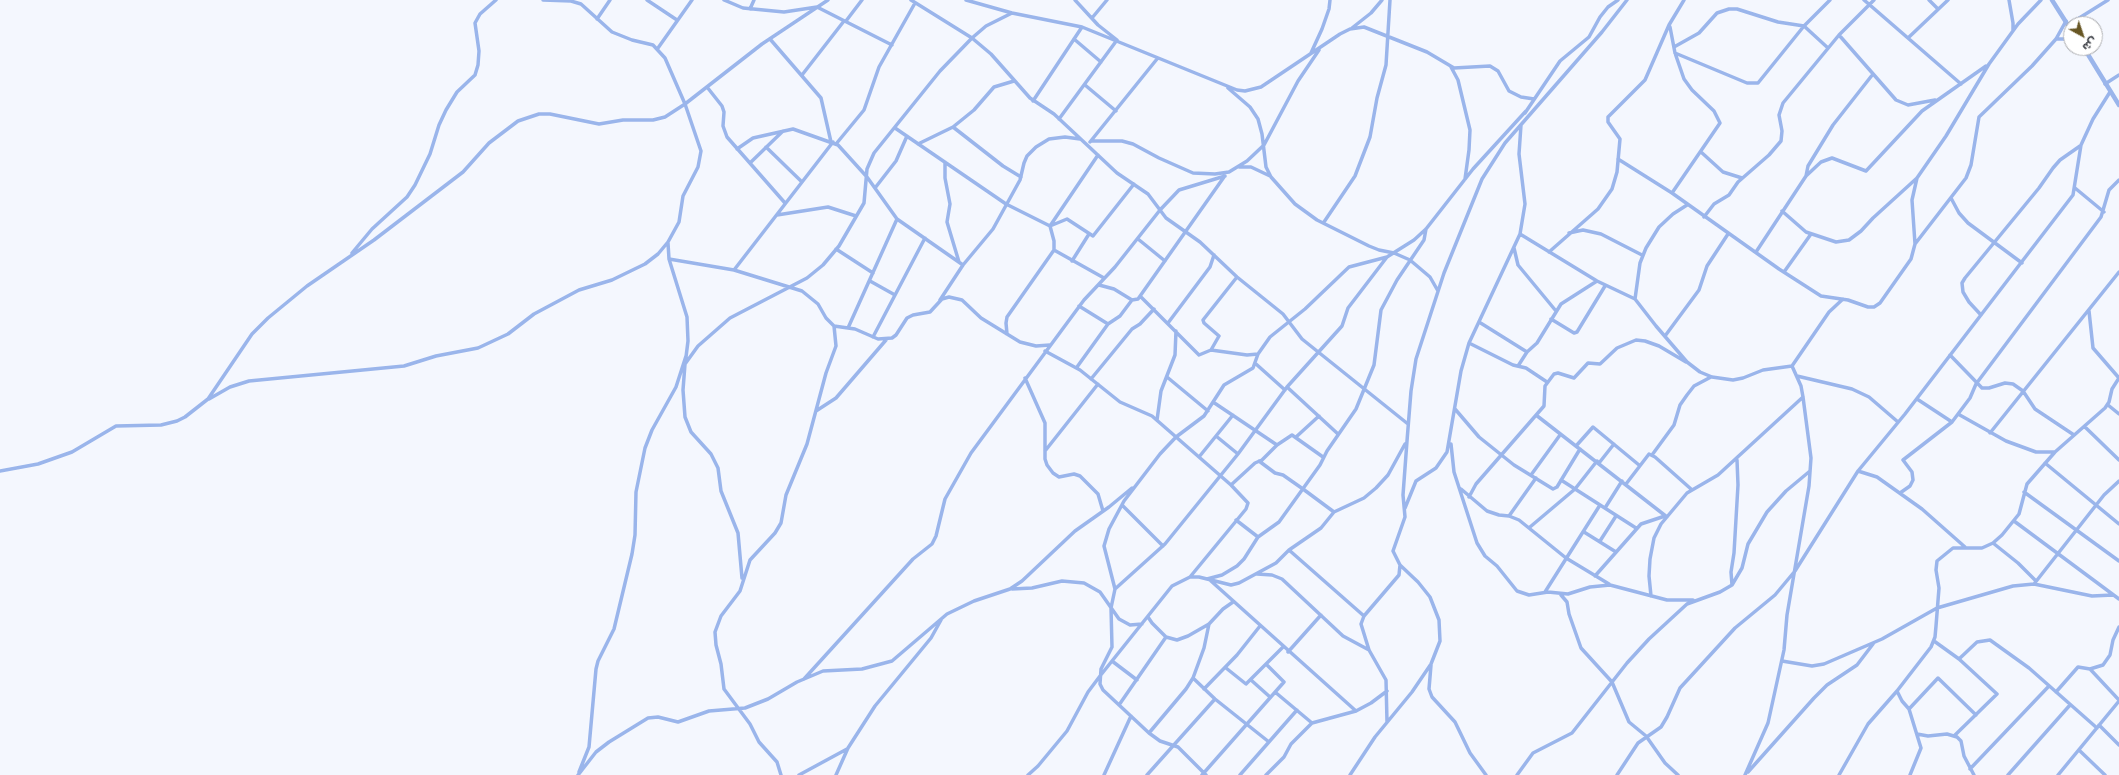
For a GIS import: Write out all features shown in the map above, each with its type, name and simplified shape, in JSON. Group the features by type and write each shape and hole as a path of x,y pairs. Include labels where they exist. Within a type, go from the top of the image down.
{"street":[{"path":"350,257 372,229 407,197 415,185 430,154 438,125 457,92 474,75 478,65 479,51 475,23 480,14 496,0"},
{"path":"0,471 38,464 72,452 116,426 152,425 177,421 208,399 230,387 249,381 404,366 484,346 508,334 534,314 579,290 607,282 644,264 658,254 668,242 679,222 683,196 698,167 701,156 701,146 691,126 685,104 665,58 658,48 618,35 597,19 581,4 571,1 543,0"},
{"path":"597,19 610,0"},
{"path":"647,0 654,2 677,20"},
{"path":"658,48 692,0"},
{"path":"724,0 736,6 750,9 784,12 817,7 892,45"},
{"path":"750,9 754,0"},
{"path":"208,399 260,326 307,286 350,257 462,172 489,143 518,121 539,114 550,114 599,124 623,120 653,120 665,117 685,104 770,39 826,0"},
{"path":"802,75 862,0"},
{"path":"911,0 972,38 991,54 1014,81 1033,100 1059,119 1116,173 1148,194 1166,218 1185,231 1214,255 1237,277 1289,321 1302,339 1408,424"},
{"path":"966,0 1012,13 1082,27 1117,40 1157,59 1225,86 1245,91 1262,87 1320,48 1350,30 1371,13 1382,0"},
{"path":"1075,0 1092,18 1117,40"},
{"path":"1092,18 1107,0"},
{"path":"1310,55 1329,10 1330,0"},
{"path":"1324,222 1355,176 1366,150 1374,122 1377,98 1384,73 1390,0"},
{"path":"1266,664 1284,681 1204,774 1173,744 1160,741 1149,733 1103,690 1100,684 1100,676 1112,647 1111,608 1115,589 1104,546 1109,529 1122,505 1160,454 1176,437 1201,420 1224,384 1250,372 1256,364 1258,354 1270,337 1305,309 1348,267 1394,253 1406,246 1426,229 1464,180 1526,111 1560,61 1589,37 1595,30 1600,17 1608,7 1618,0"},
{"path":"1350,775 1387,722 1412,692 1431,664 1440,641 1440,620 1426,591 1400,565 1393,551 1405,517 1403,495 1408,424 1416,359 1438,291 1465,217 1482,180 1505,143 1602,32 1627,0"},
{"path":"1549,252 1568,233 1586,221 1603,205 1612,189 1618,172 1620,139 1608,122 1608,117 1645,80 1669,26 1684,0"},
{"path":"1675,53 1752,84 1758,83 1804,26 1830,0"},
{"path":"1865,0 1962,84"},
{"path":"1862,12 1865,0"},
{"path":"1704,217 1714,204 1729,195 1742,178 1769,155 1781,140 1782,131 1780,109 1791,92 1839,35 1874,0"},
{"path":"1929,0 1938,9"},
{"path":"1908,38 1948,0"},
{"path":"2009,0 2013,31"},
{"path":"1782,212 1811,234 1836,242 1848,240 1861,231 1917,178 1946,136 1989,64 2013,31 2041,0"},
{"path":"2052,0 2063,17"},
{"path":"2082,16 2108,0"},
{"path":"734,270 833,142 864,110 874,80 916,2"},
{"path":"1674,48 1699,33 1717,13 1724,9 1736,9 1778,22 1804,26 1828,48"},
{"path":"685,364 698,346 730,318 790,287 819,269 836,249 866,198 869,162 940,71 972,38 986,26 1012,13"},
{"path":"1669,26 1675,53 1684,79 1692,90 1714,111 1720,120 1719,126 1672,193"},
{"path":"1033,100 1082,27"},
{"path":"1350,30 1364,27 1427,52 1450,67 1458,80 1470,130 1470,150 1464,180"},
{"path":"1915,244 1966,178 1971,165 1979,117 2016,84 2063,31"},
{"path":"1839,35 1887,92 1904,104 1923,104 1938,99"},
{"path":"2056,39 2063,37"},
{"path":"770,39 821,98 833,142"},
{"path":"1074,39 1101,62"},
{"path":"1059,119 1117,40"},
{"path":"1077,367 1108,324 1120,316 1132,300 1141,296 1185,231 1225,176 1262,147 1298,81 1320,48"},
{"path":"2089,56 2119,105"},
{"path":"1088,146 1157,59"},
{"path":"1756,252 1806,176 1821,162 1832,158 1866,171 1922,111 1989,64"},
{"path":"1450,67 1459,68 1490,66 1498,71 1509,91 1521,97 1534,99"},
{"path":"1806,176 1808,166 1833,125 1873,74"},
{"path":"2105,84 2119,76"},
{"path":"918,144 953,127 974,110 994,87 1014,81"},
{"path":"1085,85 1116,111"},
{"path":"1225,86 1250,107 1258,119 1262,134 1262,147 1266,167 1271,177"},
{"path":"707,87 722,106 725,133 737,150 785,203"},
{"path":"1616,775 1632,750 1646,736 1661,727 1680,688 1735,628 1774,595 1795,571 1858,471 1950,356 2073,195 2081,145 2093,119 2110,92"},
{"path":"1405,508 1416,481 1436,468 1448,452 1461,371 1469,343 1520,234 1525,204 1519,154 1521,124 1526,111"},
{"path":"953,127 1003,166 1021,177"},
{"path":"895,128 1006,204 1050,226 1054,241 1054,250 1007,317 1007,334"},
{"path":"737,150 753,138 784,130 798,130 833,142 844,150 867,177 898,219 963,265"},
{"path":"750,163 784,130"},
{"path":"875,188 896,161 907,136"},
{"path":"816,411 836,398 886,340 896,335 907,318 913,315 930,312 939,302 963,265 990,234 1021,177 1025,159 1041,143 1058,137 1081,140"},
{"path":"1091,141 1122,141 1133,144 1159,158 1193,173 1215,174 1229,172"},
{"path":"1981,315 1969,302 1963,292 1962,283 2039,188 2053,168 2081,145"},
{"path":"766,147 802,182"},
{"path":"1701,152 1723,172 1742,178"},
{"path":"1050,226 1098,155"},
{"path":"1618,159 1672,193 1728,234 1821,296 1868,307 1874,307 1880,303 1911,259 1915,244 1912,200 1917,178"},
{"path":"945,162 945,178 950,204 948,222 959,262"},
{"path":"1238,167 1251,167 1263,171 1309,215 1379,250 1394,253 1410,260 1430,277 1438,291"},
{"path":"804,679 913,560 932,544 936,536 942,507 949,489 981,437 1079,306 1099,285 1138,239 1160,210 1179,190 1225,176"},
{"path":"1900,493 1910,486 1913,480 1912,472 1903,460 1952,422 1970,398 1976,384 2104,212 2109,190 2119,180"},
{"path":"1050,226 1067,219 1089,234 1094,235 1134,184"},
{"path":"2075,188 2104,212"},
{"path":"1951,198 1959,213 2022,263"},
{"path":"1635,299 1642,255 1659,226 1672,214 1687,205"},
{"path":"777,215 828,207 856,216"},
{"path":"848,328 898,219"},
{"path":"1208,580 1222,575 1238,566 1258,537 1271,530 1279,522 1303,489 1356,409 1374,365 1381,310 1390,292 1424,240 1426,229"},
{"path":"1568,233 1583,230 1601,234 1642,255"},
{"path":"1072,261 1089,234"},
{"path":"1520,234 1597,281 1635,299 1687,362"},
{"path":"1665,336 1699,290 1707,266 1728,234"},
{"path":"1784,272 1811,234"},
{"path":"872,337 925,238"},
{"path":"1138,239 1165,261"},
{"path":"668,242 669,260 687,317 688,341 683,390 685,417 691,432 711,454 718,468 721,491 738,533 742,584"},
{"path":"1514,248 1518,265 1556,311"},
{"path":"836,249 873,273"},
{"path":"1054,250 1104,278"},
{"path":"1168,323 1210,267 1214,255"},
{"path":"1115,589 1163,546 1221,476 1286,389 1342,326 1348,308 1387,256"},
{"path":"669,260 734,270 790,287 813,299 830,323 834,326 859,330 872,337 886,340"},
{"path":"1990,433 2022,391 2089,311 2119,272"},
{"path":"1141,296 1199,356 1210,350 1219,336 1204,323 1203,320 1237,277"},
{"path":"870,280 895,295"},
{"path":"1518,366 1527,352 1537,343 1561,304 1571,296 1597,281"},
{"path":"1099,285 1114,289 1132,300"},
{"path":"1551,319 1574,333 1577,332 1606,286"},
{"path":"939,302 949,297 962,300 981,318 1007,334 1029,345 1050,345"},
{"path":"1469,497 1476,484 1544,406 1544,389 1547,382 1558,373 1574,378 1588,363 1600,364 1617,348 1636,340 1645,341 1659,346 1687,362 1700,372 1712,377 1733,380 1743,378 1763,370 1792,366 1829,312 1843,300"},
{"path":"1079,306 1108,324"},
{"path":"1091,378 1132,329 1140,324 1154,309"},
{"path":"1839,775 1868,724 1897,691 1934,641 1939,588 1936,570 1938,561 1953,548 1982,548 1993,543 2014,521 2021,508 2026,484 2056,452 2108,405 2112,389 2119,378 2093,348 2089,311"},
{"path":"1479,322 1527,352"},
{"path":"781,775 777,762 759,742 750,724 724,689 715,632 721,616 734,600 742,584 750,560 775,533 782,523 786,495 807,444 826,373 836,346 834,326"},
{"path":"1157,420 1159,398 1175,355 1176,331"},
{"path":"1469,343 1530,371 1547,382"},
{"path":"1210,350 1247,355 1258,354"},
{"path":"1028,775 1038,766 1067,731 1088,692 1172,586 1190,577 1246,509 1248,503 1231,485 1157,420 1146,413 1120,402 1077,367 1045,351"},
{"path":"578,775 589,747 597,665 615,623 632,554 635,535 636,492 645,448 652,430 676,387 686,356"},
{"path":"1950,356 1976,384 1982,388 1989,388 2010,382 2022,391 2034,409 2074,436"},
{"path":"1256,364 1319,416 1338,434"},
{"path":"1746,774 1751,758 1768,723 1782,661 1802,534 1810,471 1811,458 1803,397 1798,376 1792,366"},
{"path":"1798,376 1852,390 1869,397 1898,422"},
{"path":"1167,377 1208,411"},
{"path":"1626,484 1647,455 1652,455 1674,425 1680,405 1694,386 1712,377"},
{"path":"1025,378 1044,423 1047,465 1053,473 1059,477 1074,474 1080,476 1098,494 1103,511"},
{"path":"1045,451 1098,384"},
{"path":"1651,596 1649,576 1654,538 1666,516 1691,489 1718,475 1737,460 1803,397"},
{"path":"1916,399 1952,422"},
{"path":"1213,402 1277,445"},
{"path":"2108,405 2119,414"},
{"path":"1455,409 1479,438 1553,489 1557,487 1580,448"},
{"path":"1958,414 2006,441 2036,452 2056,452"},
{"path":"1199,457 1233,415"},
{"path":"1536,415 1666,516"},
{"path":"1296,437 1319,416"},
{"path":"2085,427 2119,460"},
{"path":"1576,446 1593,428 1639,465"},
{"path":"1231,485 1255,463 1292,435 1323,457"},
{"path":"1531,475 1560,435"},
{"path":"1216,436 1238,454"},
{"path":"1190,577 1231,585 1276,563 1289,550 1321,528 1334,512 1364,498 1376,488 1388,475 1407,441"},
{"path":"1450,442 1452,467 1461,489 1466,514 1477,543 1485,556 1497,566 1517,591 1522,594 1529,595 1545,592 1561,595 1576,593 1598,585 1610,585 1667,600 1699,600"},
{"path":"1530,527 1575,489 1614,444"},
{"path":"1652,455 1691,489"},
{"path":"1732,585 1731,572 1734,554 1738,485 1737,460"},
{"path":"1259,461 1275,473 1283,475 1334,512"},
{"path":"2045,463 2119,524"},
{"path":"1517,775 1533,753 1572,733 1612,682 1649,639 1687,604 1720,592 1732,585 1742,568 1748,544 1767,512 1786,492 1810,471"},
{"path":"1858,471 1877,477 1900,493 1935,519 1966,548"},
{"path":"1509,516 1536,478"},
{"path":"1010,589 1042,563 1075,531 1123,496 1140,479"},
{"path":"1561,480 1636,528"},
{"path":"2035,583 2057,553 2119,480"},
{"path":"1605,508 1622,481"},
{"path":"1461,489 1487,511 1499,515 1509,516 1530,527 1566,558 1610,585"},
{"path":"2024,492 2119,561"},
{"path":"1122,505 1163,546"},
{"path":"1545,592 1600,505"},
{"path":"1600,541 1616,516"},
{"path":"1595,576 1636,528 1643,523 1666,516"},
{"path":"1236,520 1258,537"},
{"path":"2014,521 2119,599"},
{"path":"1584,532 1616,552"},
{"path":"1993,543 2018,563 2035,583"},
{"path":"1289,550 1364,616"},
{"path":"1387,722 1387,691 1385,676 1369,650 1362,630 1361,622 1364,616 1399,575 1400,565"},
{"path":"1256,574 1272,575 1282,579 1350,641 1369,650"},
{"path":"578,775 596,752 609,742 648,718 658,717 678,722 709,711 739,709 768,699 804,679 823,671 862,669 884,665 906,650 947,614 974,601 1010,589 1032,588 1062,581 1074,580 1094,588 1105,597 1119,619 1126,623 1136,625 1143,624"},
{"path":"1208,580 1288,652 1356,710"},
{"path":"1782,661 1812,666 1824,664 1877,641 1936,608 2013,586 2035,583 2092,596 2113,595"},
{"path":"1561,595 1567,602 1569,614 1581,648 1612,682 1626,717 1646,736 1665,763 1678,775"},
{"path":"1148,617 1166,637 1177,640 1188,636 1209,624 1222,609 1233,602"},
{"path":"1288,652 1321,615"},
{"path":"836,775 848,748 874,706 931,638 942,619"},
{"path":"1149,733 1186,689 1193,678 1204,648 1209,624"},
{"path":"1204,689 1226,668 1260,626"},
{"path":"2056,692 2078,667 2090,668 2103,665 2108,658 2119,627"},
{"path":"1119,705 1166,637"},
{"path":"1959,659 1977,642 1990,640 2029,668 2070,705 2098,726 2119,745"},
{"path":"1746,774 1827,685 1857,664 1868,648 1877,641"},
{"path":"1934,641 1959,659 1997,694 1954,736"},
{"path":"1226,668 1245,684 1251,680 1283,647"},
{"path":"1112,661 1137,680"},
{"path":"1431,664 1429,690 1432,697 1455,722 1470,753 1486,775"},
{"path":"2059,775 2119,701 2090,668"},
{"path":"1193,678 1215,699 1269,742"},
{"path":"1909,709 1938,678 1976,715"},
{"path":"1251,680 1270,697"},
{"path":"1970,768 2049,686"},
{"path":"1266,775 1284,758 1291,744 1312,723 1356,710 1371,703 1387,691"},
{"path":"1897,691 1902,701 1909,709 1918,734 1921,751 1910,775"},
{"path":"1275,692 1312,723"},
{"path":"1147,775 1173,744 1215,699"},
{"path":"2008,775 2070,705"},
{"path":"1240,775 1297,710"},
{"path":"1104,775 1131,716"},
{"path":"1918,734 1928,736 1947,734 1954,736 1961,741 1964,756 1974,775"},
{"path":"799,775 848,748"},
{"path":"2080,751 2105,775"}]}
